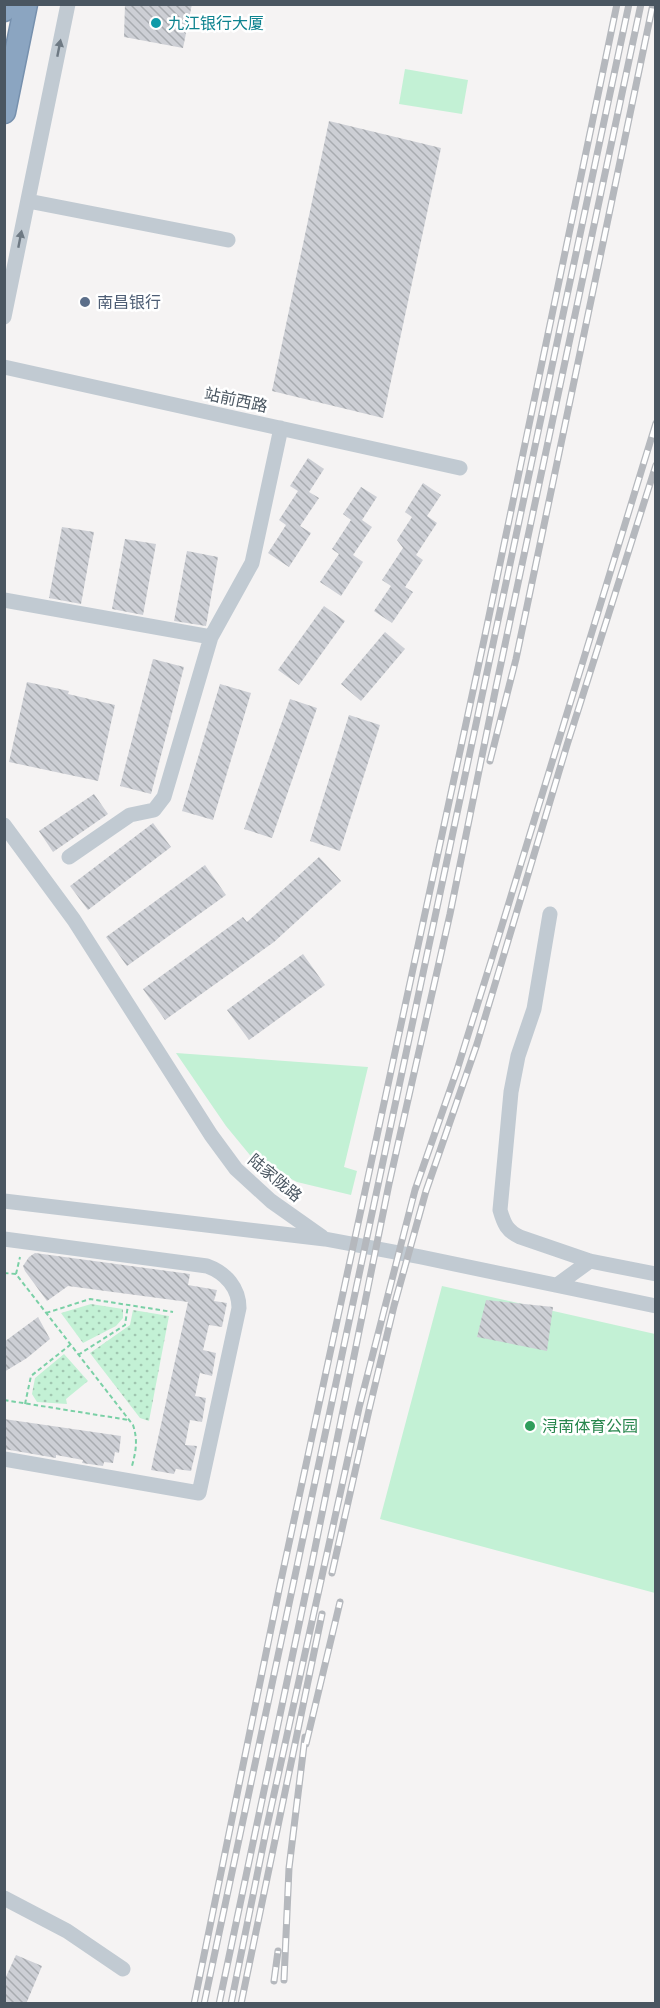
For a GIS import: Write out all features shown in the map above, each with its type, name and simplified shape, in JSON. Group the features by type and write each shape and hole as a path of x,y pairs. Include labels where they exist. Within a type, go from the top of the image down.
{"highway":[{"path":"4,10 6,4"},
{"path":"4,112 26,4"}],"street":[{"path":"4,317 68,4"},
{"path":"28,201 228,240"},
{"name":"站前西路","path":"4,367 460,468"},
{"path":"69,857 130,815 154,810 165,797 210,637 252,563 281,428"},
{"path":"4,600 210,637"},
{"name":"陆家陇路","path":"4,825 74,920 211,1135 236,1169 271,1201 325,1239 656,1306"},
{"path":"550,914 534,1009 518,1056 511,1092 500,1210 504,1224 512,1233 590,1261 656,1274"},
{"path":"4,1201 325,1239"},
{"path":"4,1239 207,1266 224,1275 239,1299 239,1308 199,1493 4,1459"},
{"path":"557,1285 590,1261"},
{"path":"4,1898 67,1932 123,1969"}],"path":[{"path":"16,1274 23,1242"},
{"path":"4,1273 16,1274 133,1425 137,1437 136,1451 129,1480"},
{"path":"46,1313 90,1299 173,1312"},
{"path":"78,1355 124,1325 128,1305"},
{"path":"25,1404 31,1376 70,1344"},
{"path":"4,1401 129,1420"}],"green space":[{"path":"405,69 468,80 462,114 399,104"},
{"path":"176,1053 368,1067 344,1167 357,1171 351,1195 297,1182 254,1160 226,1126"},
{"name":"浔南体育公园","path":"442,1286 655,1334 655,1593 380,1519"},
{"path":"91,1304 123,1309 123,1318 116,1326 83,1343 61,1313"},
{"path":"133,1310 169,1316 149,1421 140,1418 90,1353 130,1325"},
{"path":"64,1354 88,1381 66,1399 67,1404 37,1402 32,1394 35,1378"}],"building":[{"name":"九江银行大厦","path":"125,4 192,4 183,48 124,37"},
{"path":"329,121 441,148 383,418 272,391"},
{"path":"308,458 324,469 309,492 319,498 300,526 311,533 289,567 268,553 286,525 279,520 298,491 290,486"},
{"path":"423,483 441,495 427,516 437,523 416,555 423,560 405,587 413,592 392,623 374,611 391,586 382,580 403,548 397,540 412,517 405,512"},
{"path":"361,487 377,497 362,520 372,527 353,555 363,562 341,596 320,582 339,554 332,549 351,520 343,514"},
{"path":"62,527 94,532 81,604 49,598"},
{"path":"125,539 156,544 143,615 112,609"},
{"path":"187,551 218,557 206,626 174,621"},
{"path":"324,606 345,621 299,685 278,670"},
{"path":"385,632 405,649 361,701 341,684"},
{"path":"153,659 184,667 151,794 120,786"},
{"path":"27,682 69,691 68,694 115,705 98,781 9,762"},
{"path":"220,684 251,693 213,820 182,811"},
{"path":"290,699 317,708 272,838 244,829"},
{"path":"349,715 380,725 340,851 310,841"},
{"path":"94,794 108,814 53,852 39,831"},
{"path":"153,823 171,847 88,910 70,886"},
{"path":"319,857 341,881 274,942 165,1020 143,989 243,917 247,922"},
{"path":"205,865 226,895 127,966 106,937"},
{"path":"303,954 325,985 249,1040 227,1010"},
{"path":"35,1253 190,1274 188,1285 217,1290 214,1301 227,1303 222,1327 209,1325 203,1350 216,1353 212,1376 200,1373 195,1396 206,1398 202,1422 190,1420 185,1445 197,1446 191,1471 176,1469 174,1474 151,1470 188,1302 68,1286 47,1301 23,1266"},
{"path":"486,1300 553,1307 547,1351 477,1337"},
{"path":"38,1317 50,1339 27,1358 4,1372 4,1342"},
{"path":"4,1419 121,1436 119,1453 115,1452 113,1463 104,1462 103,1466 82,1463 83,1460 56,1455 56,1458 4,1449"},
{"path":"16,1955 42,1966 26,2004 4,2004 4,1981"}],"railway":[{"path":"194,2004 280,1585 484,640 617,4"},
{"path":"204,2004 629,4"},
{"path":"219,2004 389,1184 450,914 641,4"},
{"path":"490,761 516,659 653,4"},
{"path":"231,2004 267,1826 359,1408 415,1190 457,1070 656,423"},
{"path":"332,1573 394,1306 426,1191 477,1044 567,745 656,465"},
{"path":"306,1744 340,1602"},
{"path":"241,2004 322,1614"},
{"path":"284,1980 289,1868 305,1737"},
{"path":"274,1981 278,1951"}],"place":[{"name":"九江银行大厦","path":"156,23"},
{"name":"南昌银行","path":"85,302"},
{"name":"浔南体育公园","path":"530,1426"}]}
